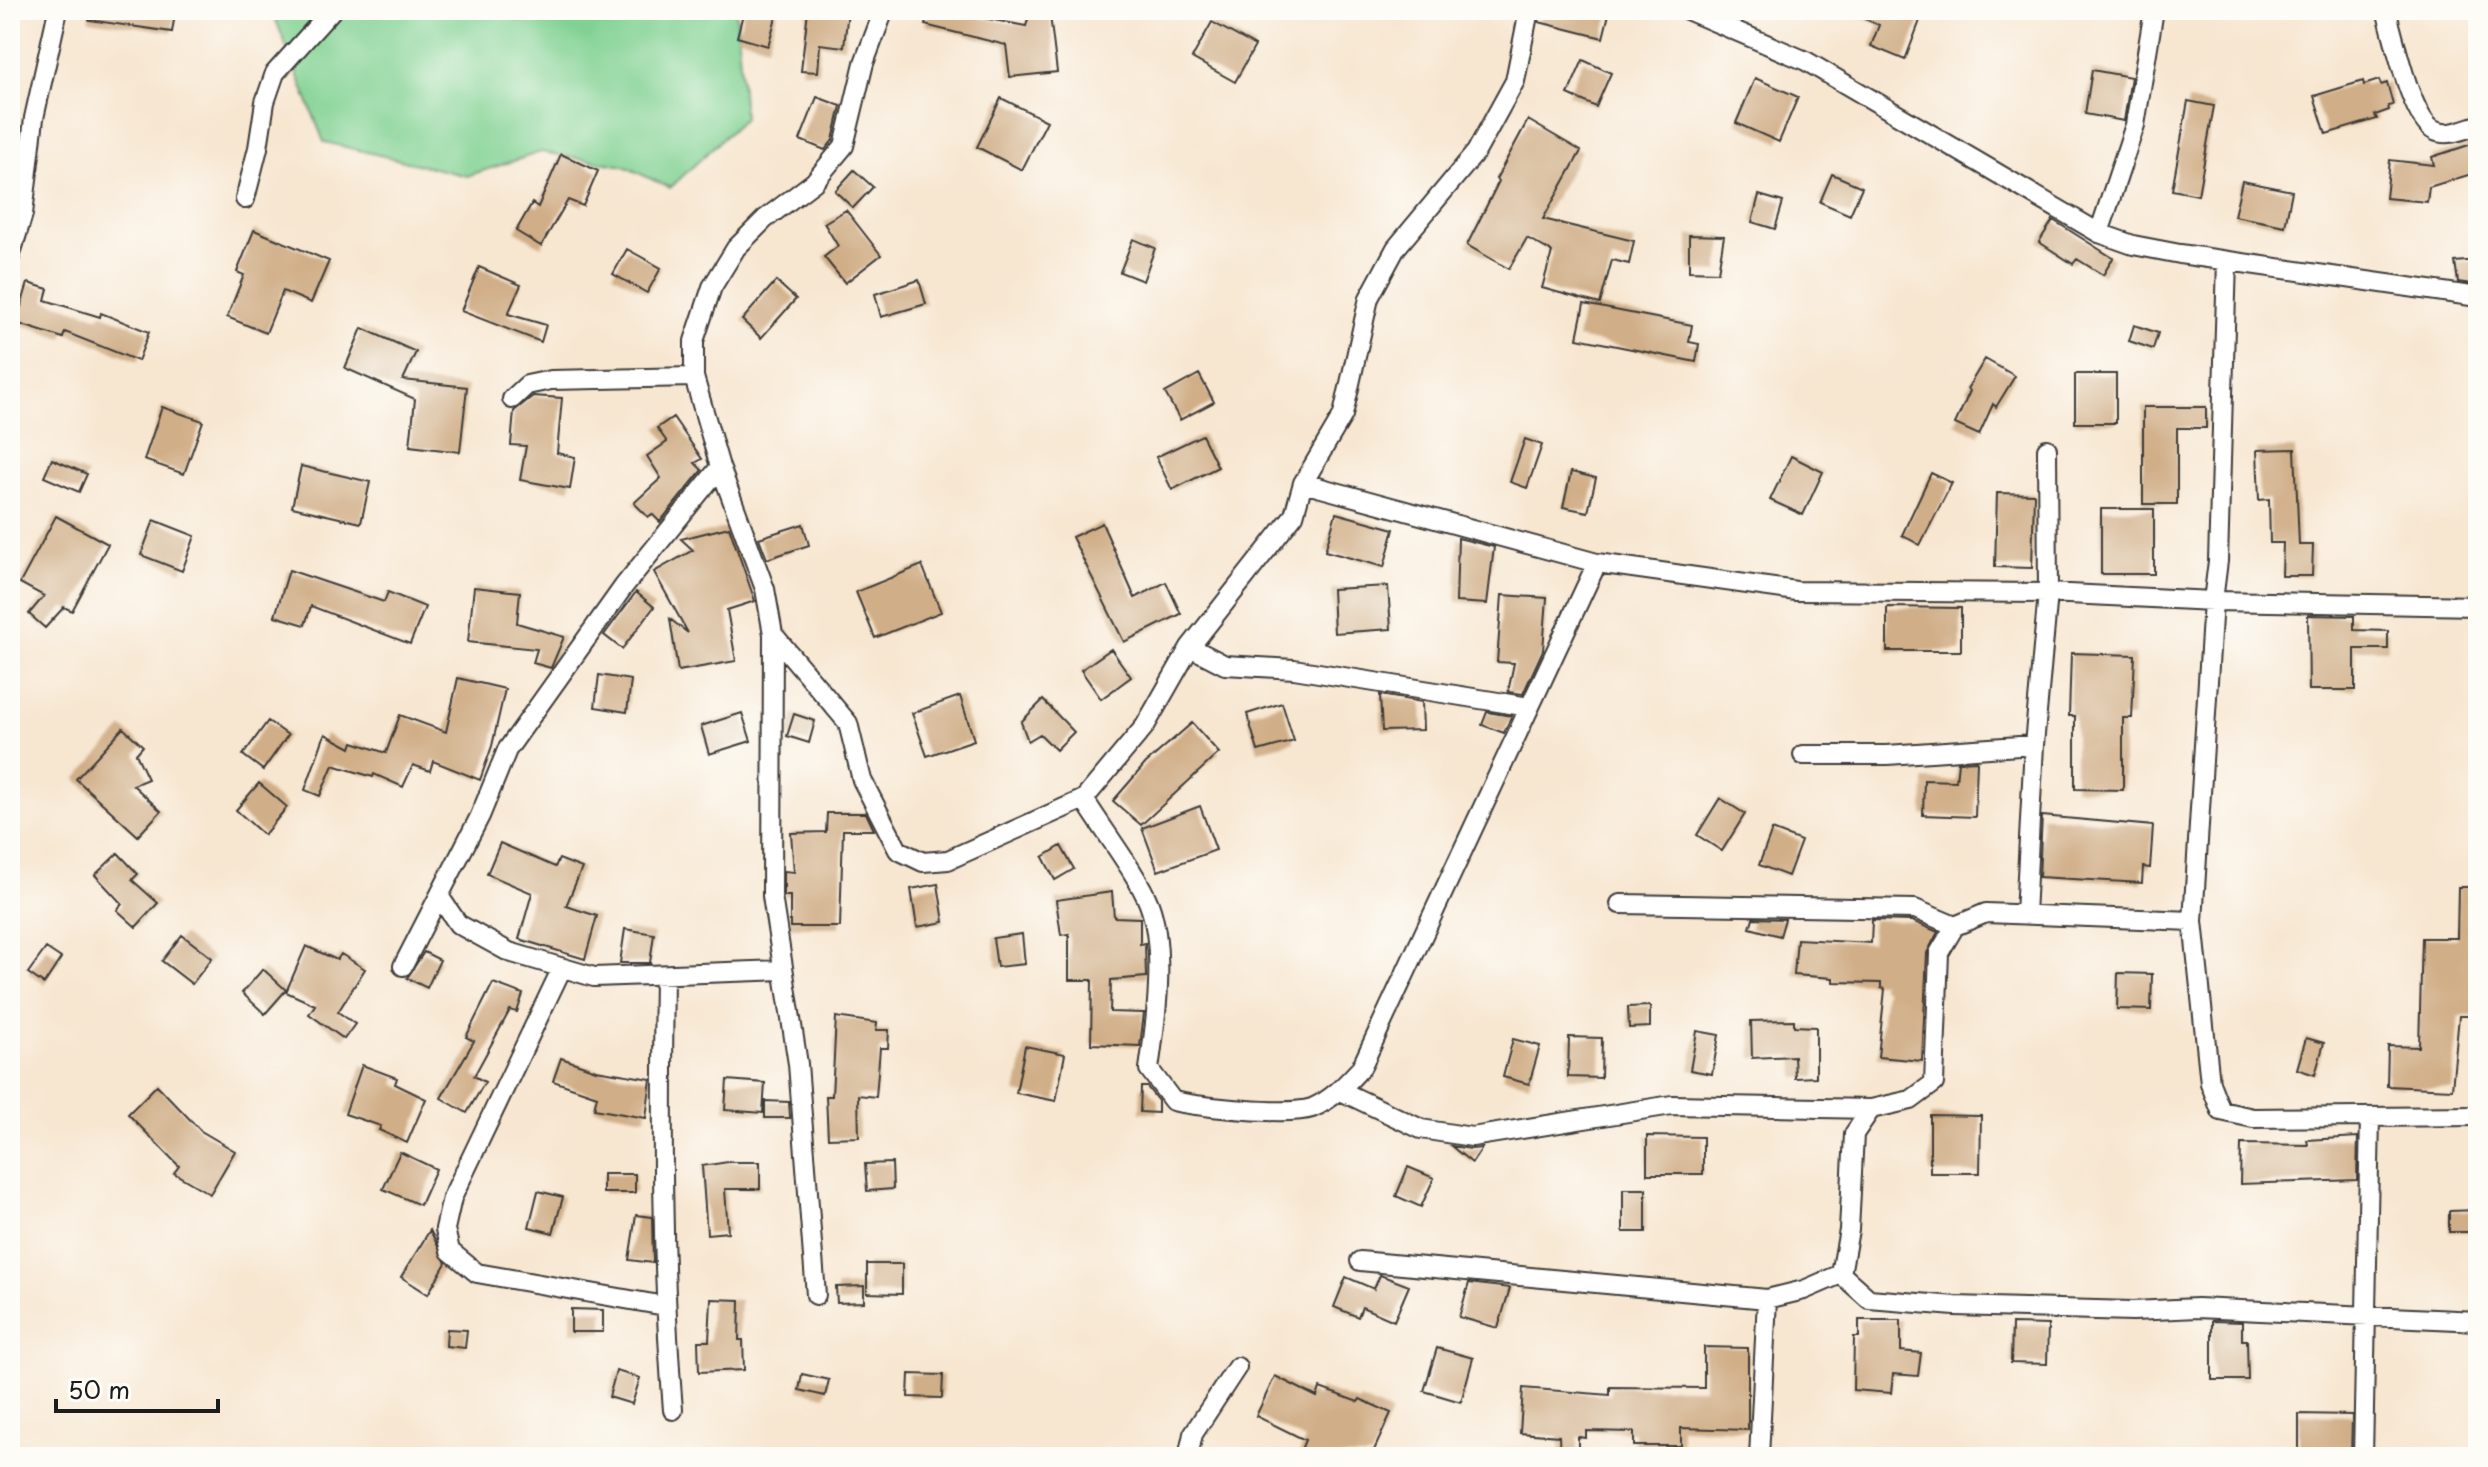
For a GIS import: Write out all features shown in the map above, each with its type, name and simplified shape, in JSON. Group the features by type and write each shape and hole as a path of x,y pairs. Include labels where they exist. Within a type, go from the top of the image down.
{"street":[{"path":"10,257 23,214 34,118 58,10"},
{"path":"245,199 258,148 265,102 275,73 332,10"},
{"path":"816,1295 798,1064 772,896 773,634 765,589 720,467 694,377 694,341 712,287 736,248 765,219 814,182 844,146 864,63 884,10"},
{"path":"773,634 848,723 862,780 898,850 923,862 948,860 1084,799 1145,726 1190,647 1294,515 1303,483 1343,415 1369,298 1396,248 1476,152 1515,81 1529,10"},
{"path":"2099,233 2135,125 2154,10"},
{"path":"2386,10 2418,114 2433,131 2449,133 2478,125"},
{"path":"1691,11 1806,61 2099,233 2133,245 2227,261 2478,297"},
{"path":"2227,261 2218,561 2193,921 2210,1083 2221,1111 2253,1118 2478,1116"},
{"path":"512,399 527,385 551,380 694,377"},
{"path":"2025,914 2034,745 2048,593 2047,449"},
{"path":"403,966 480,816 507,750 624,586 720,467"},
{"path":"1303,483 1597,563 1796,591 2048,593 2213,601 2478,606"},
{"path":"1084,799 1149,904 1157,961 1157,1014 1149,1069 1173,1101 1210,1109 1310,1108 1341,1091 1361,1068 1597,563"},
{"path":"1190,647 1225,665 1294,669 1529,707"},
{"path":"1803,755 1887,755 2034,745"},
{"path":"439,896 458,924 509,952 594,977 783,970"},
{"path":"1620,904 1915,909 1955,926"},
{"path":"1341,1091 1421,1129 1472,1137 1672,1105 1871,1109 1911,1100 1934,1083 1939,953 1955,926 1986,913 2193,921"},
{"path":"562,968 452,1198 445,1229 450,1251 477,1273 665,1306"},
{"path":"664,976 661,1151 665,1306 673,1410"},
{"path":"1841,1274 1849,1230 1854,1134 1871,1109"},
{"path":"2363,1457 2370,1117"},
{"path":"1360,1261 1767,1299 1804,1290 1841,1274"},
{"path":"1841,1274 1869,1299 1955,1306 2133,1311 2197,1308 2478,1321"},
{"path":"1759,1457 1767,1299"},
{"path":"1188,1457 1193,1434 1237,1367"}],"green space":[{"path":"272,10 736,10 744,118 670,188 624,166 541,152 467,176 324,142"}],"building":[{"path":"90,10 175,14 172,32 89,20"},
{"path":"744,10 778,10 768,46 737,37"},
{"path":"808,10 848,10 844,47 820,44 818,72 801,71"},
{"path":"929,10 980,10 978,17 1026,26 1031,10 1050,15 1057,72 1010,77 1006,45 925,25"},
{"path":"1541,10 1610,10 1603,38 1539,22"},
{"path":"1844,10 1924,10 1905,60 1871,46 1879,25"},
{"path":"1212,22 1255,46 1235,82 1192,58"},
{"path":"1583,60 1611,73 1596,107 1568,94"},
{"path":"2092,70 2131,77 2124,121 2085,114"},
{"path":"1755,78 1798,97 1779,142 1736,123"},
{"path":"2379,80 2381,85 2387,83 2393,105 2388,106 2389,110 2375,115 2377,119 2326,134 2314,96 2363,81 2364,85"},
{"path":"817,97 841,106 833,140 825,150 800,140"},
{"path":"1001,98 1047,121 1022,170 977,147"},
{"path":"2188,101 2214,106 2198,195 2172,190"},
{"path":"1528,120 1581,151 1543,219 1634,241 1629,264 1612,260 1600,304 1542,288 1552,252 1527,238 1509,269 1467,245 1499,181 1496,179"},
{"path":"2478,142 2478,172 2429,187 2427,202 2386,198 2390,160 2434,165 2432,157"},
{"path":"561,154 598,171 583,206 568,200 541,246 516,231 532,203 538,207"},
{"path":"854,170 873,187 853,208 835,191"},
{"path":"1832,174 1862,187 1850,215 1820,202"},
{"path":"2242,181 2292,191 2285,226 2234,216"},
{"path":"1759,195 1783,202 1775,229 1752,222"},
{"path":"846,210 881,255 845,283 824,257 838,246 824,223"},
{"path":"2053,220 2113,258 2103,275 2077,259 2073,264 2039,242"},
{"path":"254,230 329,261 311,303 283,291 266,333 227,317 244,275 237,272"},
{"path":"1689,235 1724,236 1718,272 1689,271"},
{"path":"1133,239 1155,248 1143,281 1120,272"},
{"path":"627,249 661,268 647,293 613,274"},
{"path":"2478,260 2478,285 2458,282 2455,262"},
{"path":"479,267 521,285 508,314 546,325 541,342 461,311"},
{"path":"919,280 926,304 881,317 875,294"},
{"path":"776,281 796,299 761,338 742,320"},
{"path":"28,283 48,289 45,300 100,317 101,313 149,332 138,361 65,332 63,338 16,323"},
{"path":"1584,304 1692,325 1689,342 1699,344 1696,362 1577,338"},
{"path":"2134,325 2158,333 2153,349 2129,341"},
{"path":"362,328 416,352 403,380 467,387 460,452 410,446 415,399 345,368"},
{"path":"1985,359 2015,376 1996,407 1993,404 1979,435 1955,424 1970,391 1967,389"},
{"path":"1199,374 1214,402 1180,420 1165,393"},
{"path":"2075,374 2116,374 2116,423 2075,423"},
{"path":"533,396 562,398 557,453 575,457 570,489 520,480 526,446 511,445 514,411"},
{"path":"162,407 203,421 184,474 144,460"},
{"path":"2143,407 2206,407 2206,428 2177,428 2177,504 2143,504"},
{"path":"673,417 702,459 695,463 702,470 660,522 652,514 648,517 634,503 661,478 647,456 667,442 657,428"},
{"path":"1202,435 1218,467 1172,490 1156,457"},
{"path":"1525,439 1542,445 1527,488 1510,482"},
{"path":"2295,449 2299,545 2313,545 2312,576 2282,576 2283,543 2270,543 2269,499 2259,500 2257,450"},
{"path":"1791,456 1823,472 1803,515 1770,500"},
{"path":"52,459 87,474 79,492 44,477"},
{"path":"301,466 370,482 361,523 292,507"},
{"path":"1571,472 1596,478 1588,512 1563,507"},
{"path":"1931,473 1952,483 1920,545 1902,535"},
{"path":"1997,493 2034,494 2032,568 1995,567"},
{"path":"2101,509 2154,509 2154,574 2101,574"},
{"path":"1336,513 1394,529 1384,567 1325,551"},
{"path":"56,516 108,544 72,611 64,607 45,628 29,614 44,596 20,583"},
{"path":"154,520 195,536 182,571 141,555"},
{"path":"1102,523 1135,598 1166,582 1181,614 1124,642 1072,537"},
{"path":"803,524 809,545 767,559 759,538"},
{"path":"729,527 755,601 727,610 736,661 678,671 670,619 688,633 654,572 693,550 681,539"},
{"path":"1458,538 1494,547 1487,604 1456,602"},
{"path":"922,565 941,612 875,638 856,592"},
{"path":"289,570 384,602 388,592 425,607 410,644 311,606 305,625 275,616"},
{"path":"1388,586 1391,629 1334,633 1332,589"},
{"path":"474,587 520,592 517,623 564,637 551,668 533,663 537,649 468,642"},
{"path":"636,592 654,607 622,649 604,635"},
{"path":"1502,595 1547,598 1543,650 1523,694 1508,692 1514,663 1497,662"},
{"path":"1887,607 1961,608 1961,651 1887,651"},
{"path":"2308,615 2354,616 2354,630 2388,631 2388,649 2355,649 2355,690 2309,690"},
{"path":"1111,649 1131,677 1101,699 1081,670"},
{"path":"2071,653 2135,655 2132,718 2123,718 2123,790 2075,789 2075,716 2069,716"},
{"path":"599,675 631,680 627,712 595,707"},
{"path":"458,678 505,689 492,746 480,780 433,761 430,771 413,765 403,787 374,774 373,777 333,765 320,796 305,790 325,734 351,748 353,742 386,753 400,715 446,732"},
{"path":"1380,695 1422,702 1423,730 1382,731"},
{"path":"960,696 974,740 927,756 912,713"},
{"path":"1043,700 1074,732 1056,750 1040,734 1028,741 1021,722"},
{"path":"1282,703 1294,741 1258,751 1247,714"},
{"path":"1487,712 1512,716 1504,733 1482,725"},
{"path":"742,713 751,741 709,754 701,726"},
{"path":"794,714 815,721 809,743 787,736"},
{"path":"268,721 288,735 263,770 243,755"},
{"path":"1192,723 1219,753 1141,825 1113,801 1146,763"},
{"path":"123,728 143,746 136,754 148,779 133,785 161,811 138,836 76,779"},
{"path":"1977,761 1975,817 1923,815 1924,780 1956,781 1958,762"},
{"path":"259,783 287,807 264,835 236,810"},
{"path":"1720,798 1745,814 1722,851 1697,835"},
{"path":"1200,806 1216,850 1158,871 1142,828"},
{"path":"827,813 866,813 874,830 843,830 840,927 790,927 790,896 784,896 784,871 794,872 791,833 826,832"},
{"path":"2042,816 2153,826 2150,868 2143,867 2142,883 2039,877"},
{"path":"1772,830 1801,841 1788,876 1759,865"},
{"path":"500,843 555,867 559,859 582,868 566,906 597,916 585,959 519,939 532,893 487,874"},
{"path":"1061,846 1074,869 1055,880 1043,857"},
{"path":"118,853 138,874 132,880 158,903 136,927 117,910 122,904 95,875"},
{"path":"938,884 944,922 917,927 911,889"},
{"path":"2458,887 2478,887 2478,1016 2459,1016 2452,1089 2387,1086 2388,1046 2419,1047 2422,938 2457,938"},
{"path":"1112,892 1114,917 1140,918 1140,944 1145,943 1146,977 1111,980 1110,1012 1144,1013 1140,1046 1091,1044 1092,980 1069,980 1069,934 1061,935 1056,900"},
{"path":"1753,918 1785,919 1780,936 1750,928"},
{"path":"1872,920 1912,921 1938,932 1927,953 1922,1061 1878,1057 1885,989 1881,988 1881,983 1833,982 1833,978 1794,975 1797,939 1871,943"},
{"path":"625,929 654,934 650,963 620,963"},
{"path":"1022,934 1025,964 997,967 993,938"},
{"path":"182,935 212,958 192,984 162,961"},
{"path":"306,946 337,960 341,954 365,969 338,1012 355,1024 344,1039 309,1014 315,1005 286,992"},
{"path":"46,948 61,958 44,984 28,973"},
{"path":"424,952 440,960 427,988 407,978"},
{"path":"263,969 286,990 265,1014 242,993"},
{"path":"2118,973 2152,974 2151,1010 2117,1009"},
{"path":"493,983 523,994 517,1012 510,1010 474,1076 485,1082 467,1113 441,1098 474,1041 466,1037"},
{"path":"1650,1006 1650,1027 1629,1028 1628,1007"},
{"path":"836,1017 877,1023 876,1030 889,1030 888,1048 880,1048 876,1097 858,1095 859,1137 828,1138 826,1096 832,1096"},
{"path":"1794,1020 1794,1026 1816,1027 1816,1077 1795,1078 1794,1056 1752,1058 1751,1021"},
{"path":"1697,1031 1719,1035 1712,1074 1690,1070"},
{"path":"1569,1037 1602,1038 1601,1078 1568,1077"},
{"path":"2306,1038 2324,1043 2315,1075 2297,1069"},
{"path":"1513,1039 1540,1046 1529,1084 1503,1077"},
{"path":"1025,1046 1065,1054 1056,1101 1016,1093"},
{"path":"561,1058 596,1070 651,1079 646,1118 594,1109 597,1096 553,1081"},
{"path":"362,1065 397,1078 395,1084 426,1099 407,1143 379,1130 381,1126 345,1114"},
{"path":"727,1080 765,1083 763,1113 725,1110"},
{"path":"157,1085 201,1131 235,1151 210,1194 174,1173 179,1166 128,1114"},
{"path":"1141,1087 1147,1087 1158,1101 1158,1113 1140,1112"},
{"path":"765,1101 789,1102 790,1118 765,1118"},
{"path":"1930,1115 1981,1116 1980,1173 1930,1173"},
{"path":"1647,1136 1703,1137 1703,1174 1647,1174"},
{"path":"2358,1137 2357,1180 2240,1184 2241,1144 2308,1145 2307,1140"},
{"path":"1451,1146 1471,1149 1482,1148 1472,1163"},
{"path":"400,1152 436,1169 420,1205 383,1189"},
{"path":"760,1162 760,1189 725,1189 728,1232 707,1234 702,1166"},
{"path":"892,1163 893,1189 867,1191 865,1164"},
{"path":"1408,1167 1434,1178 1421,1207 1396,1196"},
{"path":"603,1174 635,1174 635,1193 603,1193"},
{"path":"1623,1189 1646,1189 1646,1232 1623,1232"},
{"path":"538,1191 563,1197 553,1233 529,1227"},
{"path":"2478,1210 2478,1232 2449,1232 2449,1211"},
{"path":"636,1215 652,1217 653,1263 629,1260"},
{"path":"430,1230 446,1263 428,1294 401,1277"},
{"path":"867,1264 902,1264 902,1294 867,1293"},
{"path":"1380,1275 1409,1286 1394,1321 1362,1307 1358,1317 1334,1307 1346,1277 1374,1289"},
{"path":"1469,1283 1510,1288 1498,1328 1459,1317"},
{"path":"864,1286 864,1302 837,1303 836,1287"},
{"path":"711,1299 740,1300 739,1340 743,1340 744,1370 699,1372 698,1341 709,1341"},
{"path":"571,1309 603,1310 603,1332 571,1332"},
{"path":"1859,1320 1901,1320 1901,1351 1921,1353 1918,1376 1893,1374 1891,1393 1853,1390 1854,1337 1859,1337"},
{"path":"2212,1321 2242,1322 2242,1340 2247,1340 2248,1380 2212,1380"},
{"path":"2012,1324 2048,1325 2047,1364 2011,1363"},
{"path":"447,1329 467,1330 465,1348 446,1346"},
{"path":"1704,1347 1748,1348 1748,1430 1681,1428 1681,1446 1634,1446 1634,1432 1586,1431 1586,1438 1578,1437 1578,1457 1560,1457 1559,1436 1520,1433 1523,1388 1610,1395 1610,1387 1704,1388"},
{"path":"1437,1348 1473,1358 1461,1402 1424,1391"},
{"path":"616,1371 640,1378 632,1404 609,1397"},
{"path":"802,1374 829,1380 825,1396 799,1390"},
{"path":"909,1374 943,1375 942,1398 908,1397"},
{"path":"1275,1376 1317,1397 1320,1388 1358,1402 1360,1399 1391,1413 1371,1457 1298,1457 1305,1440 1256,1416"},
{"path":"2299,1414 2352,1415 2351,1457 2299,1457"}]}
